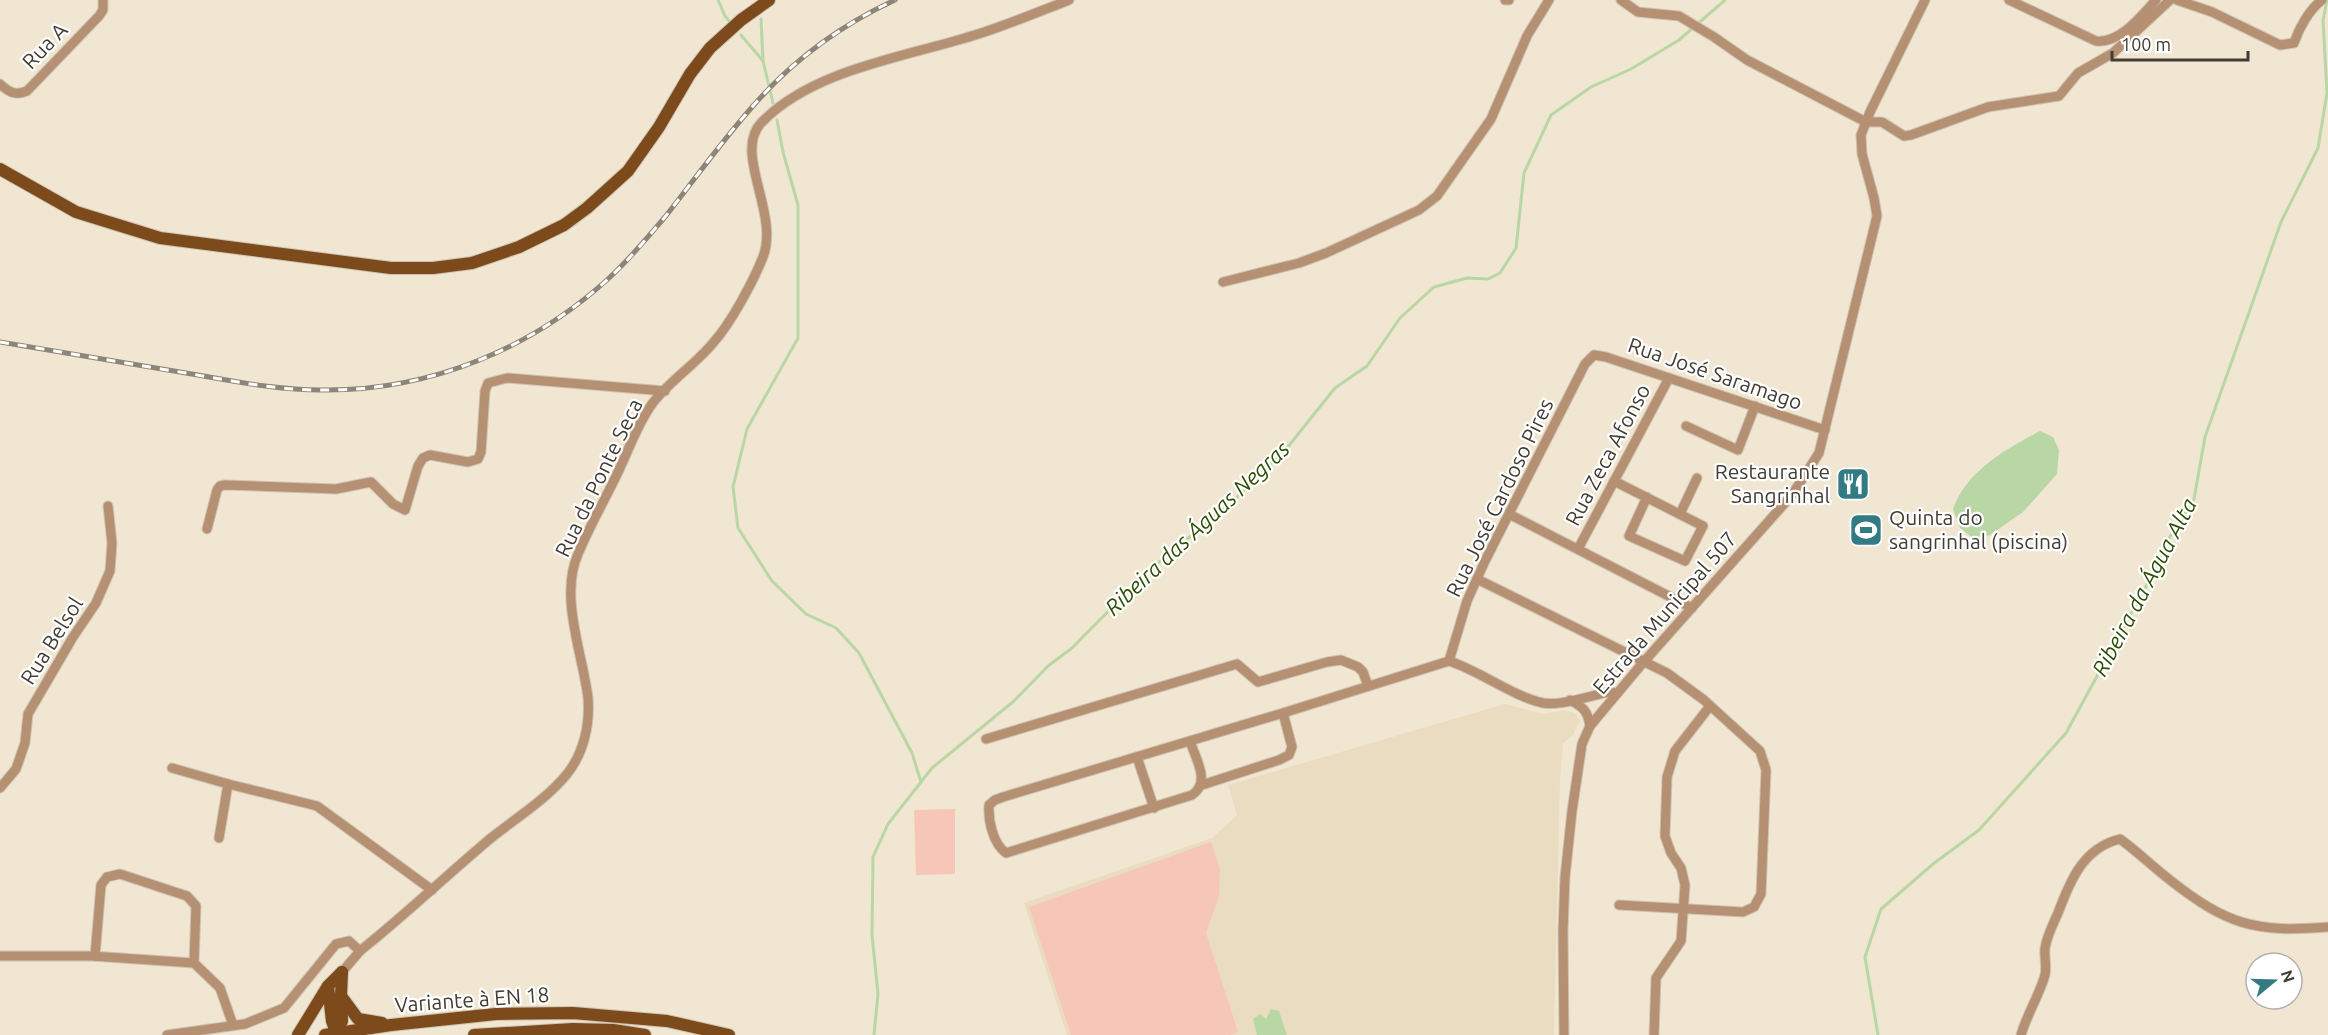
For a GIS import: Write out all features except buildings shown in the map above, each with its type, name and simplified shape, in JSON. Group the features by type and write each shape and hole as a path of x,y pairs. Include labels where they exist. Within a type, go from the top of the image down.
{"main road":[{"path":"0,169 76,212 160,238 391,268 433,268 472,263 519,247 564,225 587,208 628,171 660,127 690,74 710,48 741,20 769,0"},
{"path":"298,1035 328,986 342,972"},
{"path":"333,1035 342,1021 342,972"},
{"path":"328,986 333,1035"},
{"path":"341,996 358,1019 392,1025"},
{"name":"Variante à EN 18","path":"333,1035 392,1025 496,1014 573,1013 667,1021 729,1035"},
{"path":"604,1016 612,1033 634,1018"},
{"name":"Variante à EN 18","path":"474,1035 584,1033 645,1035"}],"street":[{"name":"Rua A","path":"0,84 9,93 20,94 27,91 99,16 103,9 103,0"},
{"name":"Rua da Ponte Seca","path":"342,972 360,951 490,839 554,788 568,773 580,754 586,734 588,699 571,612 576,558 652,404 715,342 755,276 765,252 768,231 765,209 752,161 751,146 759,125 810,86 906,54 977,35 1069,0"},
{"path":"1223,282 1299,263 1326,253 1419,210 1437,196 1491,119 1527,36 1549,0"},
{"path":"1621,0 1638,12 1679,16 1747,60 1866,122 1882,122 1904,136 1988,107 2059,96 2078,73 2112,53 2170,0"},
{"name":"Estrada Municipal 507","path":"1564,1035 1565,877 1576,776 1582,744 1590,726 1617,693 1792,495 1819,453 1876,216 1874,198 1862,154 1862,135 1866,122 1925,0"},
{"path":"2009,0 2096,41 2103,42 2117,38 2156,0"},
{"path":"2176,0 2212,12 2280,45 2294,43 2314,6 2322,0"},
{"name":"Rua José Saramago","path":"1594,356 1606,357 1825,430"},
{"name":"Rua José Cardoso Pires","path":"1449,661 1467,601 1477,579 1585,364 1594,356"},
{"name":"Rua Zeca Afonso","path":"1578,549 1669,378"},
{"path":"207,529 216,490 225,485 336,489 371,482 393,504 405,510 418,466 423,458 430,455 468,462 478,459 481,452 485,391 488,384 497,379 665,391"},
{"path":"1686,426 1738,450 1755,406"},
{"path":"1680,514 1697,478"},
{"path":"1614,481 1647,497 1703,526 1685,561 1629,536 1647,497"},
{"name":"Rua Belsol","path":"0,788 16,770 25,743 28,714 96,603 110,571 112,543 108,506"},
{"path":"1509,514 1692,608"},
{"path":"1477,579 1682,683 1760,751 1764,759 1766,770 1761,894 1754,907 1743,912 1619,905"},
{"path":"986,739 1237,664 1258,682 1341,660 1358,667 1363,672 1368,686"},
{"path":"1190,741 1203,781 1200,790 1192,795 1006,852 1000,848 988,817 989,805 995,800 1449,661 1545,703 1608,692 1617,693"},
{"path":"1570,700 1584,708 1588,714 1590,726"},
{"path":"1654,1035 1656,978 1681,941 1683,909 1683,875 1665,836 1667,777 1675,751 1710,706"},
{"path":"1202,785 1289,755 1292,747 1283,713"},
{"path":"1137,757 1154,808"},
{"path":"172,768 317,806 432,890"},
{"path":"219,838 228,784"},
{"path":"2021,1035 2026,1017 2044,976 2045,950 2069,884 2077,868 2098,848 2108,842 2120,839 2205,907 2230,919 2253,927 2282,930 2328,927"},
{"path":"95,956 101,885 107,877 120,874 187,896 196,906 194,963"},
{"path":"167,1035 245,1024 284,1008 336,944 349,941 360,951"},
{"path":"0,956 95,956 194,963 220,988 232,1025"}],"shaded area":[{"path":"2040,431 2053,437 2059,450 2057,474 2023,512 1990,535 1974,539 1960,528 1953,509 1959,495 1977,472 1989,462"},
{"path":"1505,704 1543,714 1565,710 1575,713 1580,720 1573,735 1563,743 1560,779 1554,1035 1067,1035 1024,903 1212,838 1237,815 1228,785"},
{"path":"955,809 955,874 916,875 914,810"},
{"path":"1211,842 1220,869 1219,896 1206,933 1238,1032 1230,1035 1071,1035 1029,907"},
{"path":"1271,1009 1279,1011 1287,1035 1257,1035 1253,1019 1260,1014 1266,1019"}],"waterway":[{"path":"718,0 730,22"},
{"name":"Ribeira das Águas Negras","path":"874,1035 878,994 872,935 873,857 888,824 932,768 1014,701 1048,666 1072,648 1147,572 1230,504 1287,448 1335,388 1367,366 1400,318 1434,287 1467,278 1488,279 1500,273 1516,248 1524,173 1551,115 1591,87 1631,69 1679,40 1725,0"},
{"name":"Ribeira da Água Alta","path":"1878,1035 1865,957 1881,909 1933,864 1979,830 2066,733 2150,579 2168,540 2194,499 2205,437 2281,222 2318,148 2327,93 2323,20 2327,0"},
{"path":"761,19 763,61 773,103"},
{"path":"741,35 763,61"},
{"path":"777,120 783,152 798,205 798,338 747,429 733,487 738,528 772,581 806,614 836,628 859,653 912,753 921,782"}],"railway":[{"path":"0,342 239,382 309,390 366,388 404,382 478,361 546,326 608,279 631,257 742,119 784,74 837,33 895,0"}],"place":[{"name":"Restaurante Sangrinhal","path":"1853,484"},
{"name":"Quinta do sangrinhal (piscina)","path":"1866,530"}]}
